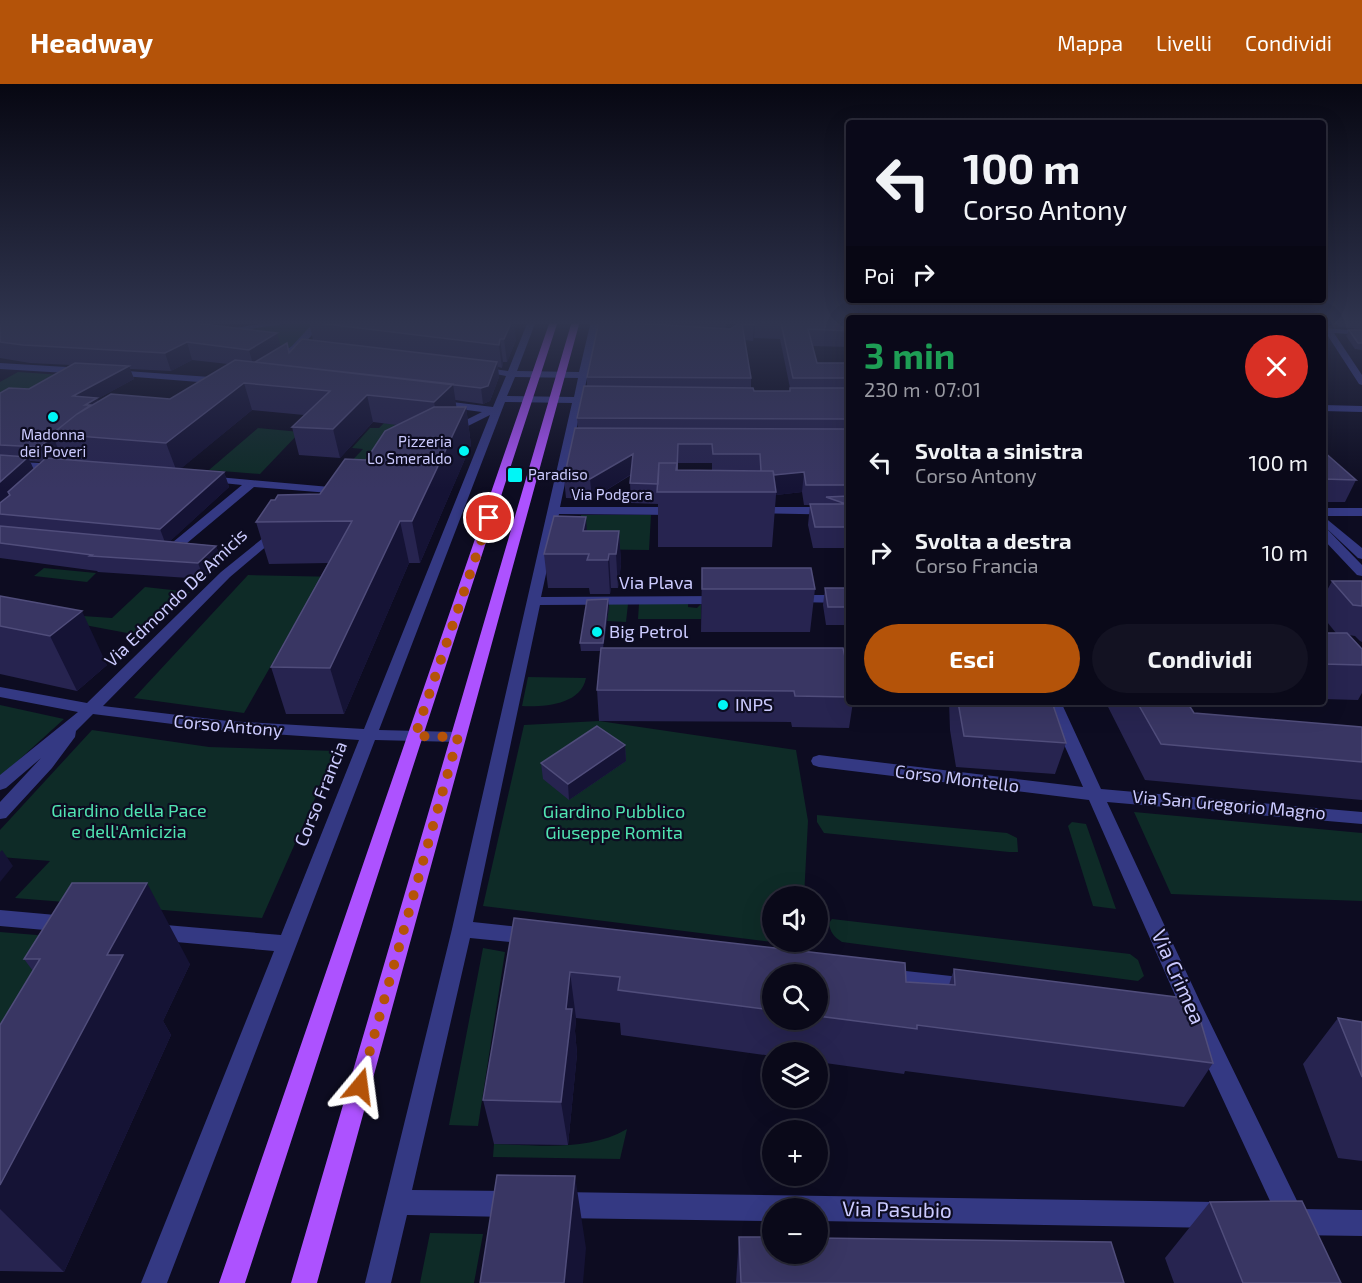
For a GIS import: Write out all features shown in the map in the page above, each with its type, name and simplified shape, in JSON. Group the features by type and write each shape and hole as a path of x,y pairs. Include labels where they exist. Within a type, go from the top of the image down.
{"main road":[{"path":"232,1283 536,377"},
{"path":"304,1283 561,377"}],"street":[{"path":"165,377 229,381 206,393"},
{"name":"Corso Francia","path":"154,1283 510,377"},
{"path":"378,1283 462,929 555,510 576,442 579,400 584,377"},
{"path":"427,402 500,405 529,400 596,400"},
{"path":"443,436 500,405"},
{"path":"1326,408 1362,409"},
{"path":"35,480 66,452"},
{"path":"0,464 72,468"},
{"path":"198,478 335,488 310,505"},
{"path":"147,549 170,551 253,482"},
{"name":"Via Podgora","path":"555,510 688,511"},
{"path":"746,511 846,511"},
{"path":"1326,512 1362,512"},
{"name":"Via Edmondo De Amicis","path":"0,784 34,753 82,716 225,573 290,520"},
{"path":"1326,522 1362,555"},
{"path":"1326,535 1362,572"},
{"path":"779,600 846,599"},
{"name":"Via Plava","path":"535,602 733,600"},
{"name":"Corso Antony","path":"0,692 82,716 260,730 370,736 458,737"},
{"name":"Via Crimea","path":"1054,705 1194,1013 1305,1245"},
{"name":"Via Edmondo De Amicis","path":"0,813 46,764 82,716"},
{"name":"Corso Montello","path":"819,761 1095,794"},
{"name":"Via San Gregorio Magno","path":"1095,794 1362,818"},
{"path":"0,918 82,926"},
{"path":"462,929 554,939"},
{"path":"130,930 288,944"},
{"path":"866,975 984,989"},
{"path":"1145,1007 1194,1013"},
{"name":"Via Pasubio","path":"396,1202 1252,1216 1294,1222 1362,1223"}],"green space":[{"path":"9,377 74,377 0,400 0,382"},
{"path":"384,423 435,429 353,468 346,467 363,449 352,448 370,428 379,428"},
{"path":"258,428 300,432 260,474 209,470"},
{"path":"581,515 651,515 649,550 575,549"},
{"path":"44,568 96,573 87,582 34,576"},
{"path":"248,575 341,577 318,618 298,618 244,713 134,698"},
{"path":"145,587 190,592 143,636 74,623 83,616 112,618"},
{"path":"609,604 628,604 626,622 607,621"},
{"path":"639,604 688,604 688,607 697,608 701,604 701,619 638,619"},
{"path":"528,677 586,678 583,687 569,699 551,705 522,706"},
{"path":"0,705 64,719 0,777"},
{"name":"Giardino Pubblico Giuseppe Romita","path":"599,721 796,750 808,821 805,886 762,886 762,941 483,906 524,725"},
{"name":"Giardino della Pace e dell'Amicizia","path":"92,730 209,747 336,751 262,918 15,898 50,861 0,857 0,830"},
{"path":"1134,812 1362,833 1362,901 1171,894"},
{"path":"817,815 1007,833 1017,838 1018,852 824,833 817,822"},
{"path":"1072,822 1086,824 1116,909 1093,906 1068,826"},
{"path":"832,919 1130,954 1138,960 1144,976 1138,981 842,942 831,932 829,923"},
{"path":"0,932 85,939 0,1082"},
{"path":"483,948 505,952 478,1126 449,1125"},
{"path":"627,1129 620,1159 493,1157 494,1144 563,1146 596,1141"},
{"path":"430,1233 483,1234 474,1283 420,1283"}],"building":[{"path":"50,377 109,377 73,396 97,398 85,405 91,405 52,434 53,436 40,447 0,445 0,393 9,388 29,389"},
{"path":"207,377 389,377 453,384 434,402 367,395 333,429 292,427 330,391 244,383 166,443 52,434 77,414 111,394 170,399"},
{"path":"385,377 491,377 488,386 481,388"},
{"path":"587,377 751,377 751,378"},
{"path":"793,377 846,377 846,378"},
{"path":"584,386 753,388 754,391 790,391 790,388 846,388 846,419 577,418"},
{"path":"434,407 466,407 412,521 400,521 330,668 271,667 352,521 256,522 271,500 275,500 278,495 320,494 345,459 366,460 385,431"},
{"path":"575,428 846,429 846,485 806,485 804,472 774,475 773,471 761,471 760,454 713,454 712,444 678,444 677,470 677,463 659,463 658,484 630,483 633,454 590,479 564,478"},
{"path":"1326,454 1356,480 1326,479"},
{"path":"0,455 28,457 0,482"},
{"path":"46,458 224,472 160,529 0,514 0,503 10,495 8,492"},
{"path":"659,463 677,463 676,470 773,471 776,492 657,492"},
{"path":"846,496 846,504 826,497"},
{"path":"810,504 846,504 846,527 815,527"},
{"path":"554,516 586,517 583,531 619,531 616,554 609,554 608,560 587,560 589,554 544,554"},
{"path":"0,526 216,546 198,563 90,556 92,555 0,543"},
{"path":"702,568 811,568 815,589 702,589"},
{"path":"1332,581 1362,581 1362,606 1353,605"},
{"path":"825,588 846,588 846,607 828,607"},
{"path":"0,596 82,611 50,636 0,626"},
{"name":"Big Petrol","path":"608,599 603,643 580,643 587,600"},
{"path":"1326,633 1347,633 1362,649 1362,665 1326,664"},
{"path":"601,648 843,648 846,662 846,697 795,696 794,691 597,690"},
{"path":"959,705 1053,705 1066,743 964,736"},
{"path":"1139,705 1189,705 1194,713 1362,727 1362,762 1161,744"},
{"path":"597,726 625,745 568,784 541,763"},
{"path":"72,883 147,883 107,955 123,955 0,1185 0,1025 40,959 24,959"},
{"path":"514,918 762,947 762,952 809,952 905,963 906,982 955,985 954,969 1184,998 1190,1018 1200,1019 1213,1063 917,1025 917,1029 828,1017 828,964 762,964 762,1009 618,990 620,977 570,972 566,1009 572,1009 561,1102 483,1100"},
{"path":"1338,1018 1362,1022 1362,1077"},
{"path":"497,1175 575,1176 564,1283 480,1283"},
{"path":"1302,1201 1341,1283 1243,1283 1210,1202"},
{"path":"739,1237 762,1237 762,1264 828,1264 828,1238 1111,1242 1124,1283 741,1283"}],"place":[{"name":"Madonna dei Poveri","path":"53,417"},
{"name":"Pizzeria Lo Smeraldo","path":"464,451"},
{"name":"Paradiso","path":"515,475"},
{"name":"Big Petrol","path":"597,632"},
{"name":"INPS","path":"723,705"}],"route":[{"path":"360,1086 458,737 415,736 489,518"}]}
